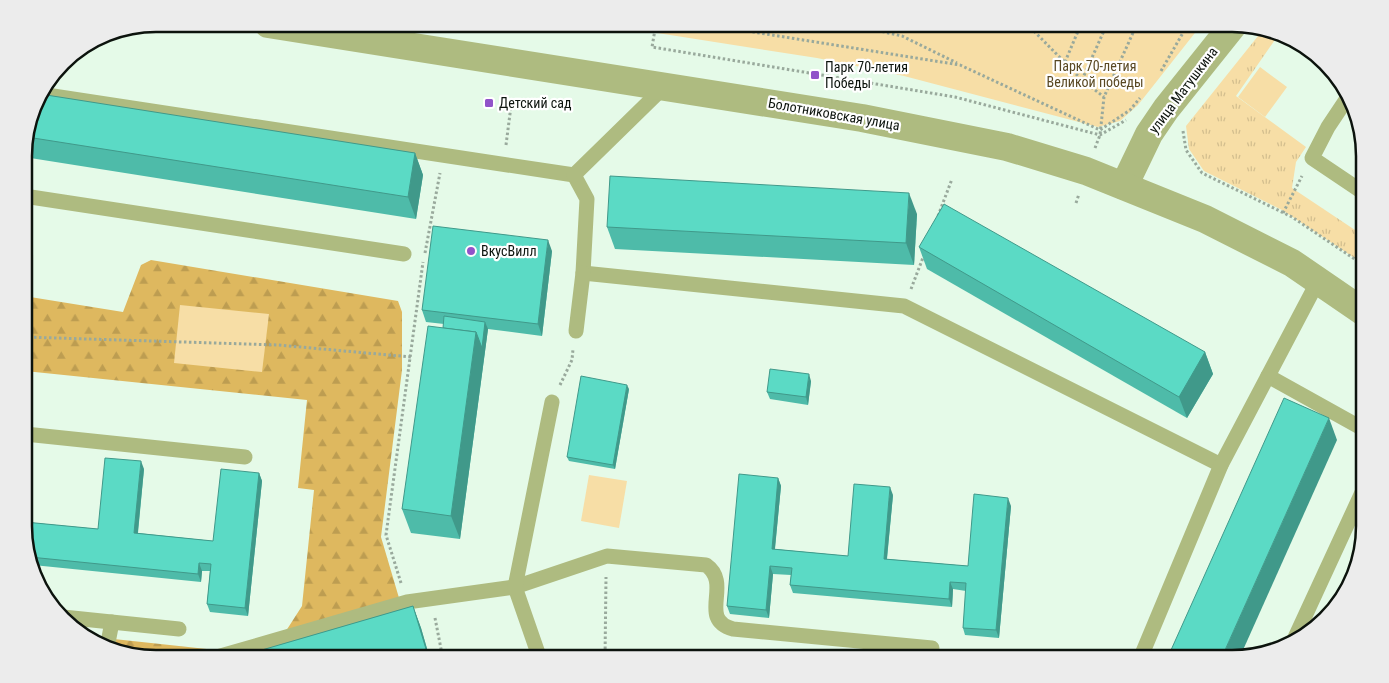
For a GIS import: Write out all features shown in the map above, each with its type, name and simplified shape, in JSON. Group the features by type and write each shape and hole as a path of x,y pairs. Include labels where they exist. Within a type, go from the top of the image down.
{"street":[{"name":"улица Матушкина","path":"1124,186 1148,134 1228,32"},
{"name":"Болотниковская улица","path":"325,33 665,86 950,135 1007,147 1086,171 1206,218 1249,239 1318,280 1356,307"}],"lane":[{"path":"574,175 665,86"},
{"path":"48,95 574,175"},
{"path":"1344,102 1328,127 1312,158 1356,188"},
{"path":"574,175 587,199 583,273 576,331"},
{"path":"33,197 404,254"},
{"path":"583,273 904,306 1222,465"},
{"path":"1144,650 1222,465 1318,280"},
{"path":"1268,376 1356,425"},
{"path":"537,650 515,587 552,402"},
{"path":"32,435 245,456"},
{"path":"1297,633 1356,506"},
{"path":"241,650 407,602 515,587 607,556 706,565 712,569 718,582 716,610 718,620 724,626 733,629 932,648"},
{"path":"74,619 180,629"},
{"path":"108,641 112,622"}],"path":[{"path":"757,32 960,64"},
{"path":"885,32 902,36 1100,130"},
{"path":"1035,32 1082,80 1104,97"},
{"path":"1065,62 1078,32"},
{"path":"1082,80 1103,32"},
{"path":"1100,136 1104,97 1133,32"},
{"path":"1159,73 1183,32"},
{"path":"652,47 655,33"},
{"path":"1100,130 1130,110 1142,96"},
{"path":"504,164 511,106"},
{"path":"407,602 386,535 424,258 444,156"},
{"path":"1283,213 1312,158"},
{"path":"936,222 952,179"},
{"path":"904,306 926,247"},
{"path":"552,402 572,360 576,331"},
{"path":"33,337 278,345 411,357"},
{"path":"604,650 607,556"},
{"path":"431,598 441,650"}],"green space":[{"name":"Парк 70-летия Великой победы","path":"1196,32 1138,105 1120,121 1098,127 904,76 817,58 654,33"},
{"path":"1258,36 1275,40 1236,96 1306,147 1296,162 1292,188 1356,231 1356,259 1282,210 1204,171 1189,149 1186,126"},
{"path":"1260,67 1287,87 1265,117 1238,97"},
{"path":"151,260 398,301 402,312 402,370 381,537 407,625 305,650 274,650 302,606 314,490 298,488 307,400 32,372 33,297 123,312 141,265"},
{"path":"180,305 269,314 262,372 174,363"},
{"path":"589,475 627,481 619,528 581,521"},
{"path":"100,638 216,650 140,649 116,644"}],"building":[{"path":"48,95 415,153 408,197 34,138 37,124"},
{"path":"610,176 909,193 906,243 607,227"},
{"path":"944,204 1205,352 1179,397 919,247"},
{"path":"433,226 548,240 538,324 422,310"},
{"path":"444,316 485,322 482,348 476,332 443,328"},
{"path":"428,326 476,332 451,516 402,509"},
{"path":"770,369 809,374 806,397 767,392"},
{"path":"581,376 627,385 613,465 567,457"},
{"path":"1284,398 1329,418 1225,650 1171,650"},
{"path":"105,458 141,461 134,533 213,541 221,469 259,473 245,608 207,604 211,564 199,563 198,574 37,558 32,523 98,529"},
{"path":"739,474 778,478 772,549 848,556 854,484 890,487 884,559 968,566 974,494 1008,498 996,630 963,628 966,583 950,582 949,599 790,585 792,568 770,566 766,610 727,606"},
{"path":"413,606 426,649 422,650 262,650"}],"place":[{"name":"Парк 70-летия Победы","path":"815,75"},
{"name":"Детский сад","path":"489,103"},
{"name":"ВкусВилл","path":"471,251"}]}
